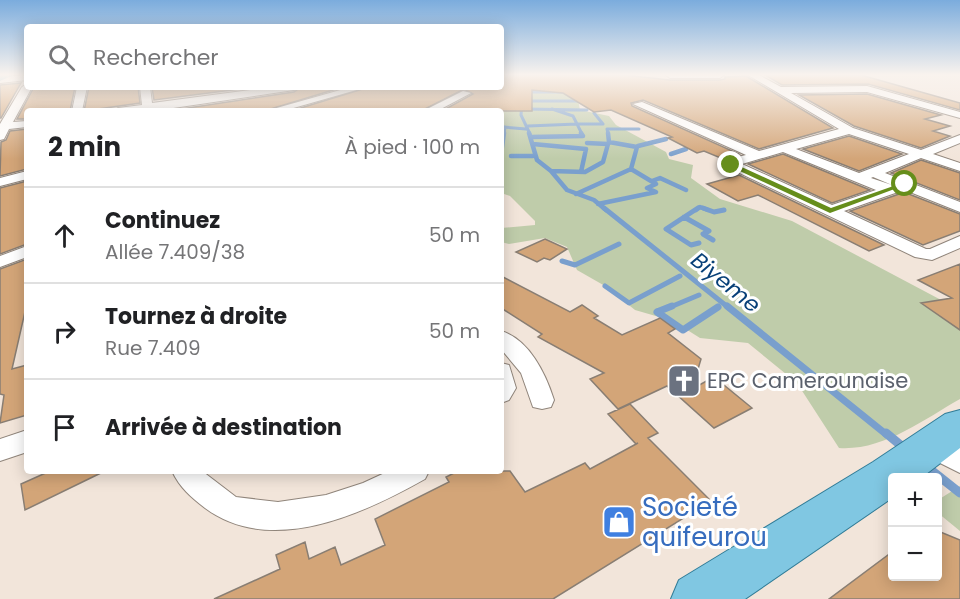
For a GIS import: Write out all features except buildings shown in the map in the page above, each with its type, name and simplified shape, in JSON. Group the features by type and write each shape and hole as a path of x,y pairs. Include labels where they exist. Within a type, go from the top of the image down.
{"main road":[{"path":"698,599 932,452"}],"street":[{"path":"1,130 17,103"},
{"path":"156,108 188,103"},
{"path":"282,108 299,103"},
{"path":"803,103 849,130 960,167"},
{"path":"917,103 960,115"},
{"path":"639,104 757,155"},
{"path":"1,130 24,124"},
{"path":"849,130 731,162 731,165 926,255 932,255 960,241"},
{"path":"858,178 960,139"},
{"path":"783,148 889,190"},
{"path":"874,173 960,207"},
{"path":"0,182 24,176"},
{"path":"830,211 905,184"},
{"path":"0,262 24,252"},
{"path":"504,341 530,368 539,386 542,400"},
{"path":"0,450 24,442"},
{"path":"188,474 192,482 230,508 276,517 332,507 378,492 410,474"}],"green space":[{"path":"504,103 579,103 580,110 609,116 616,125 666,152 669,159 693,165 691,178 720,199 792,221 960,310 960,399 917,425 887,439 855,448 839,448 797,383 748,343 700,338 673,321 635,310 605,286 577,270 567,247 545,238 509,244 504,243 504,228 535,225 535,221 510,196 504,194 504,108 500,108"},
{"path":"960,486 960,531 942,516 942,497"}],"waterway":[{"name":"Biyeme","path":"522,103 521,115 530,134"},
{"path":"525,109 553,109"},
{"path":"553,109 587,110"},
{"path":"553,109 573,116 577,124"},
{"path":"577,124 603,124 594,113"},
{"path":"528,126 577,124"},
{"path":"577,124 582,134"},
{"path":"504,134 505,127"},
{"path":"505,127 526,129"},
{"path":"608,134 607,129 639,129"},
{"name":"Biyeme","path":"529,133 537,160 551,171"},
{"path":"531,137 583,136 581,133"},
{"path":"608,133 609,142 637,147 631,169"},
{"path":"638,146 666,139"},
{"path":"581,172 603,162 608,144 587,143"},
{"path":"533,144 586,149 581,172"},
{"path":"671,154 686,149"},
{"path":"511,156 533,156"},
{"path":"577,194 631,169"},
{"path":"599,204 656,192 647,188 656,184 631,169"},
{"path":"551,171 581,172"},
{"name":"Biyeme","path":"551,171 567,190 577,194"},
{"path":"652,181 660,178 686,190"},
{"name":"Biyeme","path":"577,194 599,204"},
{"name":"Biyeme","path":"599,204 606,210"},
{"path":"696,210 700,207 708,210"},
{"name":"Biyeme","path":"604,208 729,308"},
{"path":"684,217 698,208"},
{"path":"703,208 714,212 724,210"},
{"path":"684,217 709,231 703,234 713,240"},
{"path":"684,217 666,229 691,245 699,243"},
{"path":"562,261 575,265 619,244"},
{"path":"605,286 629,303 680,276"},
{"path":"668,308 699,295"},
{"path":"672,306 657,312 683,330 718,307"},
{"name":"Biyeme","path":"727,306 887,435"},
{"name":"Biyeme","path":"886,433 904,448"},
{"name":"Biyeme","path":"926,466 960,493"}],"place":[{"name":"EPC Camerounaise","path":"684,381"},
{"name":"Societé quifeurou","path":"619,522"}],"route":[{"path":"731,165 830,211 905,184"}]}
